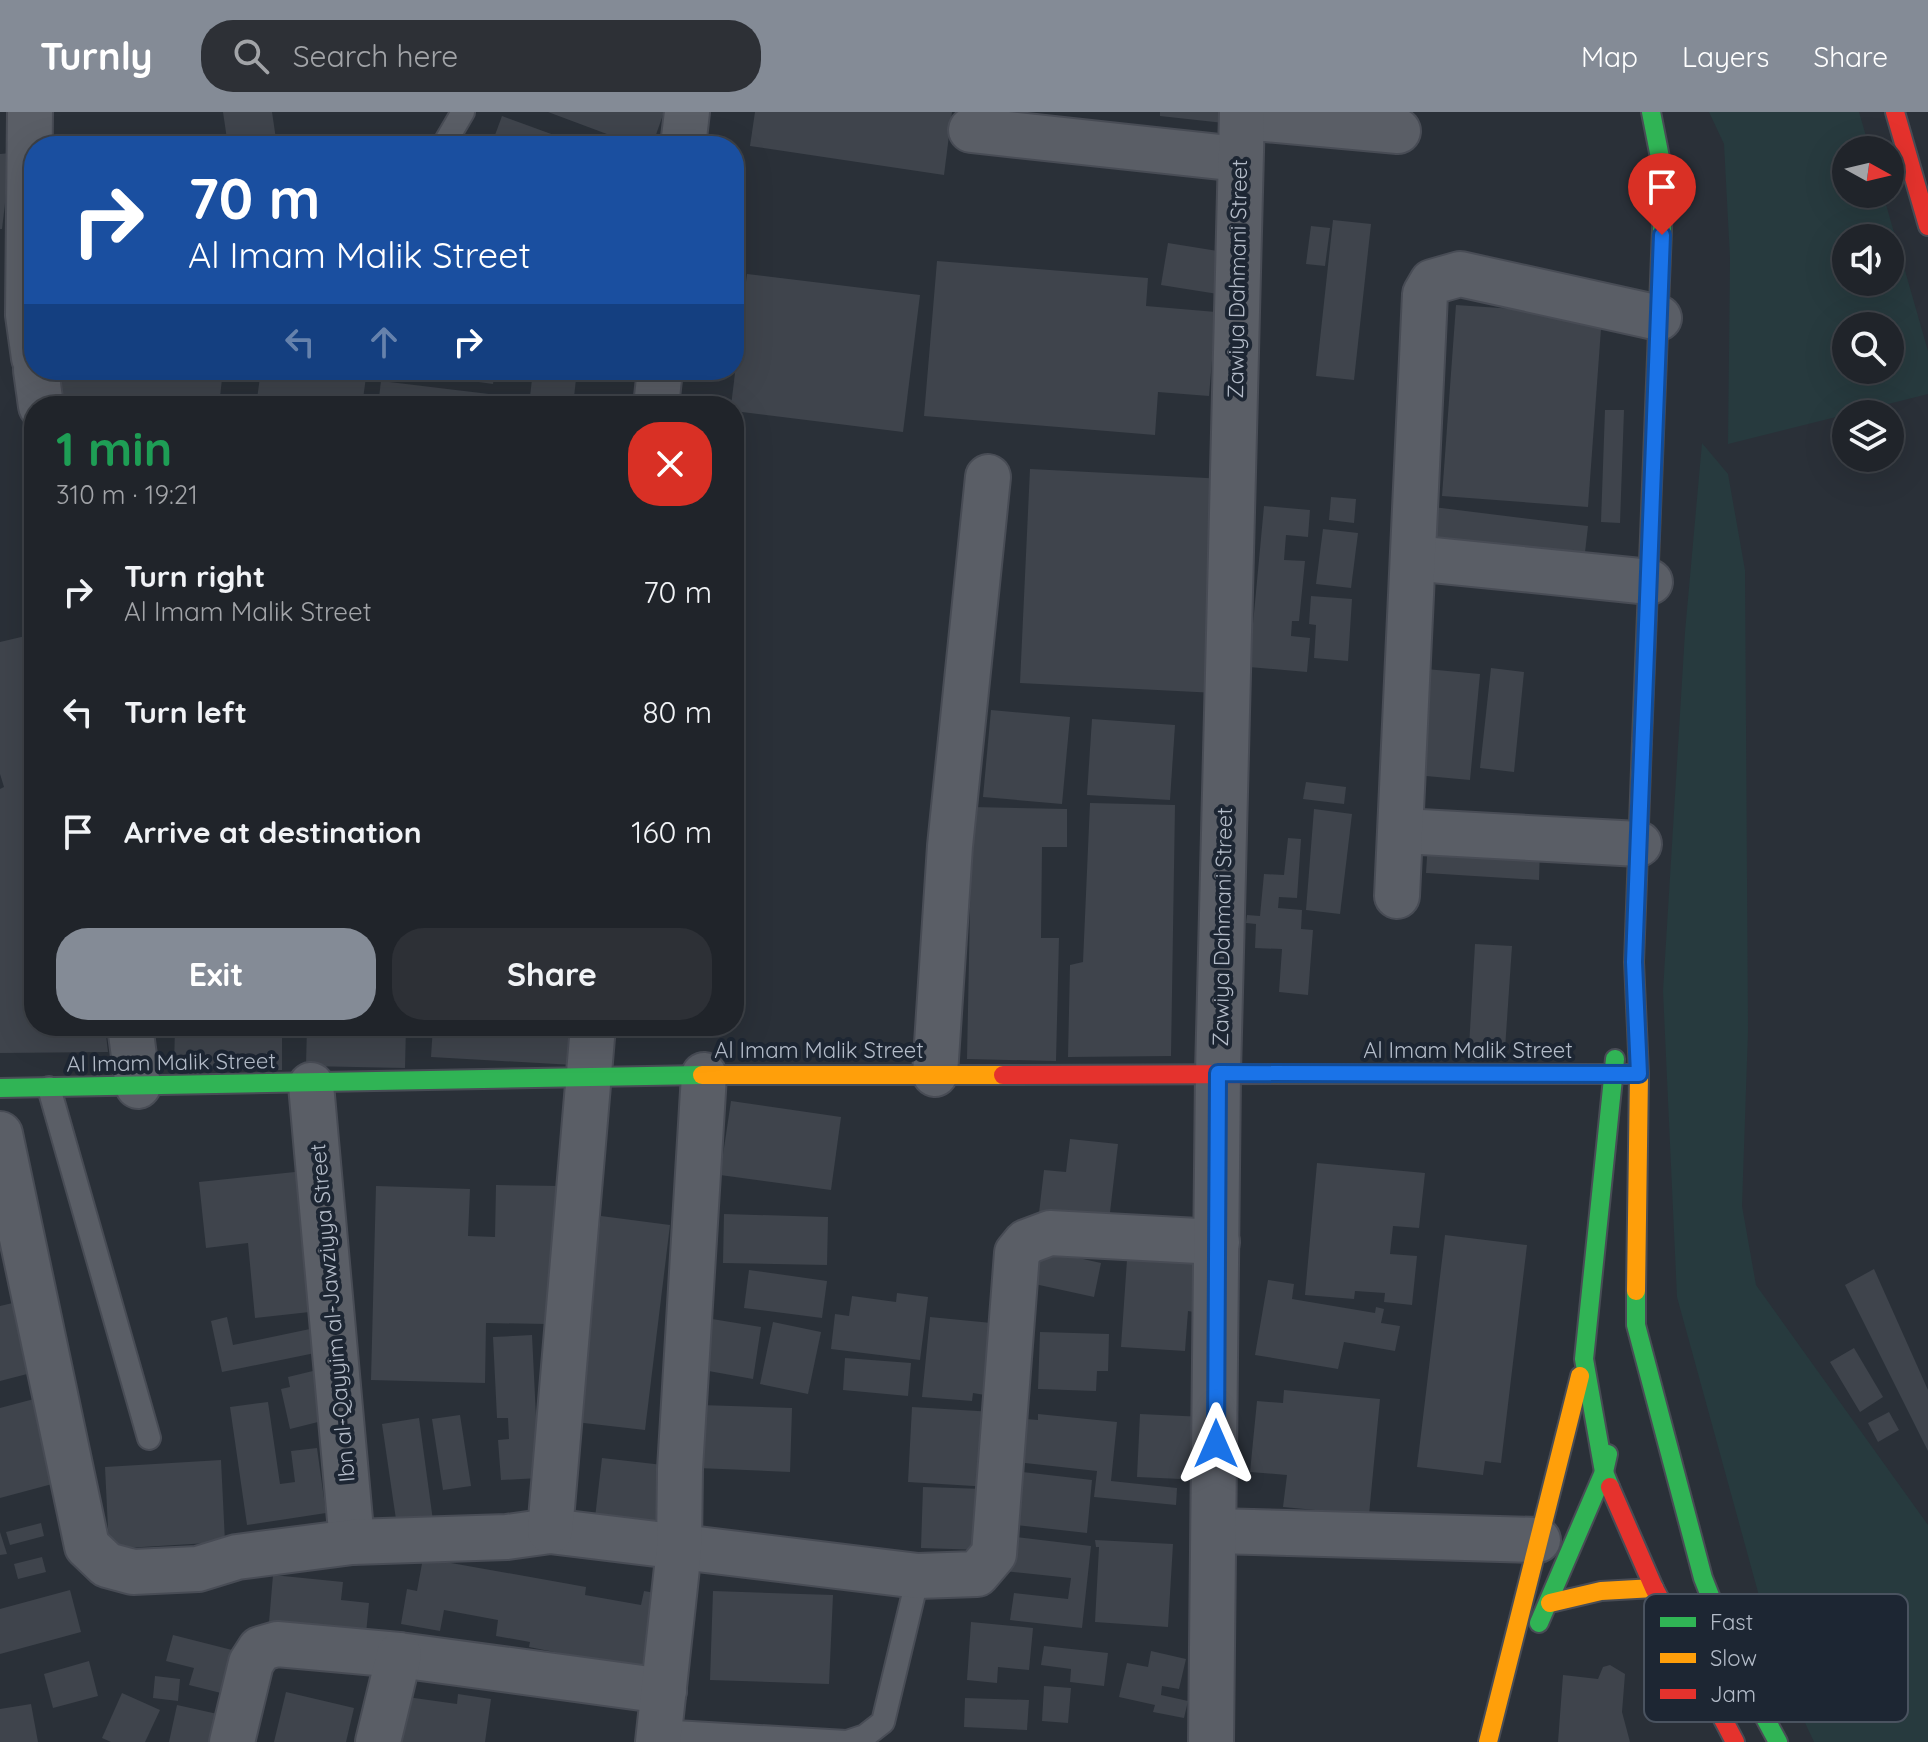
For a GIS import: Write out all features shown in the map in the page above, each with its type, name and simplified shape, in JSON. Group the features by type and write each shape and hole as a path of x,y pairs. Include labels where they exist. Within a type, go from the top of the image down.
{"main road":[{"path":"1626,1369 1636,1325 1639,1074 1634,962 1664,178 1651,112"},
{"path":"1895,112 1928,226"},
{"path":"1488,1742 1584,1359 1612,1074 1634,962"},
{"name":"Al Imam Malik Street","path":"0,1088 311,1085 704,1075 1639,1074"},
{"path":"1636,1325 1709,1594"},
{"path":"1584,1359 1604,1472 1657,1594"},
{"path":"1502,1692 1550,1603 1604,1472 1614,1428"},
{"path":"1550,1603 1585,1591 1610,1587 1654,1588"},
{"path":"1767,1722 1778,1742"}],"street":[{"path":"28,136 30,112"},
{"path":"684,136 687,112"},
{"name":"Zawiya Dahmani Street","path":"1211,1742 1218,1073 1241,129"},
{"path":"971,130 1398,131"},
{"path":"24,188 14,315 24,336"},
{"path":"1397,896 1425,294 1432,282 1460,274 1659,318"},
{"path":"935,1074 950,846 988,477"},
{"path":"1413,558 1650,582"},
{"path":"1402,831 1639,844"},
{"path":"131,1036 138,1086"},
{"path":"550,1531 592,1036"},
{"path":"232,1742 251,1663 260,1649 277,1644 399,1655 660,1721 679,1549 680,1469 704,1075"},
{"name":"Ibn al-Qayyim al-Jawziyya Street","path":"311,1085 352,1542"},
{"path":"0,1134 87,1546 107,1565 133,1572 198,1569 237,1557 352,1542 507,1537 550,1531 918,1576 977,1574 994,1554 1017,1253 1026,1242 1050,1233 1217,1242"},
{"path":"1215,1531 1538,1540"},
{"path":"378,1742 399,1655"}],"lane":[{"path":"449,136 463,112"},
{"path":"49,1088 149,1438"},
{"path":"660,1721 847,1742 885,1732 918,1576"}],"green space":[{"path":"1709,112 1859,112 1866,136 1832,136 1832,208 1887,208 1892,224 1832,224 1832,296 1904,296 1904,267 1928,351 1928,394 1904,400 1832,400 1832,418 1728,444 1730,258 1724,144"},
{"path":"1702,443 1728,474 1745,570 1748,1031 1742,1206 1756,1285 1928,1525 1928,1742 1814,1742 1805,1722 1908,1722 1908,1594 1759,1594 1677,1297 1663,991 1685,632"}],"building":[{"path":"223,112 272,112 276,136 227,136"},
{"path":"548,112 664,112 656,136 612,136"},
{"path":"755,112 952,112 944,175 750,146"},
{"path":"1160,112 1234,112 1233,124 1160,116"},
{"path":"502,116 557,136 495,136"},
{"path":"11,153 2,229 0,229 0,154"},
{"path":"1333,220 1371,224 1354,380 1316,376"},
{"path":"1311,226 1330,228 1325,266 1306,264"},
{"path":"1168,243 1230,253 1224,295 1161,285"},
{"path":"937,261 1148,278 1146,306 1216,312 1209,396 1158,392 1155,435 924,416"},
{"path":"747,274 920,295 903,432 744,412 744,396 732,396 734,380 744,380"},
{"path":"1456,305 1602,315 1588,507 1442,496"},
{"path":"54,380 222,380 220,396 56,396"},
{"path":"260,380 366,380 363,396 257,396"},
{"path":"464,380 494,380 493,384"},
{"path":"532,380 576,380 574,396 530,396"},
{"path":"381,381 489,394 489,396 379,396"},
{"path":"1605,410 1624,410 1620,523 1601,522"},
{"path":"1030,469 1226,479 1216,693 1020,683"},
{"path":"1331,497 1356,499 1354,523 1329,520"},
{"path":"1264,506 1310,510 1308,537 1286,535 1284,560 1305,561 1299,621 1292,621 1291,636 1310,638 1307,672 1249,667"},
{"path":"1425,506 1588,526 1583,570 1420,550"},
{"path":"1323,529 1358,533 1351,588 1316,584"},
{"path":"1311,596 1352,599 1348,661 1314,658 1316,625 1309,624"},
{"path":"24,636 24,1036 106,1036 108,1052 0,1053 0,789 4,787 0,774 0,642"},
{"path":"1491,668 1524,672 1514,772 1480,768"},
{"path":"1426,669 1480,674 1470,780 1415,775"},
{"path":"991,710 1070,717 1062,804 983,797"},
{"path":"1092,719 1175,725 1170,800 1087,795"},
{"path":"1306,782 1346,787 1344,804 1303,799"},
{"path":"1090,803 1175,805 1171,1056 1068,1057 1070,965 1083,962"},
{"path":"972,807 1067,809 1067,847 1042,847 1041,938 1059,938 1056,1061 967,1059"},
{"path":"1314,809 1352,814 1340,914 1306,910"},
{"path":"1288,838 1301,839 1297,898 1279,897 1278,908 1302,910 1301,929 1313,930 1308,995 1279,992 1282,949 1255,948 1256,924 1246,923 1247,915 1260,916 1264,874 1284,875"},
{"path":"1428,841 1540,847 1539,880 1426,873"},
{"path":"1475,944 1512,946 1505,1049 1469,1047"},
{"path":"175,1036 282,1036 282,1070 174,1069"},
{"path":"307,1036 406,1036 405,1068 306,1066"},
{"path":"432,1036 575,1036 574,1065 431,1057"},
{"path":"731,1101 841,1117 831,1190 720,1175"},
{"path":"1070,1139 1118,1144 1109,1221 1039,1213 1044,1170 1066,1172"},
{"path":"1317,1163 1425,1173 1419,1228 1393,1226 1390,1254 1417,1256 1412,1305 1384,1302 1385,1293 1355,1291 1354,1299 1305,1295"},
{"path":"314,1170 328,1310 255,1318 248,1243 206,1248 199,1182"},
{"path":"496,1185 561,1186 547,1324 486,1323 485,1383 371,1380 376,1186 470,1189 468,1236 495,1237"},
{"path":"724,1214 828,1217 827,1265 723,1263"},
{"path":"601,1216 670,1225 645,1430 575,1422"},
{"path":"1445,1235 1527,1245 1501,1463 1485,1461 1483,1475 1417,1467"},
{"path":"1128,1245 1199,1250 1194,1312 1188,1311 1185,1351 1121,1347"},
{"path":"1038,1249 1101,1263 1094,1297 1030,1283"},
{"path":"1874,1269 1928,1390 1928,1451 1845,1285"},
{"path":"749,1270 827,1281 822,1318 744,1308"},
{"path":"1268,1280 1294,1284 1292,1299 1375,1313 1376,1307 1384,1309 1381,1323 1400,1326 1395,1351 1344,1342 1338,1369 1255,1355"},
{"path":"897,1293 928,1297 920,1360 831,1349 835,1314 849,1316 852,1296 896,1302"},
{"path":"17,1302 35,1372 0,1381 0,1306"},
{"path":"227,1317 233,1345 310,1329 315,1353 222,1372 211,1321"},
{"path":"930,1317 1002,1324 985,1395 973,1393 972,1401 922,1397"},
{"path":"712,1319 761,1327 753,1379 703,1370"},
{"path":"773,1322 821,1332 808,1394 760,1384"},
{"path":"1040,1332 1109,1334 1108,1371 1097,1371 1096,1391 1038,1389"},
{"path":"532,1335 539,1478 501,1480 498,1440 509,1439 508,1418 497,1418 493,1337"},
{"path":"1854,1348 1883,1397 1860,1412 1830,1362"},
{"path":"845,1358 911,1363 908,1396 843,1390"},
{"path":"317,1370 330,1419 290,1429 281,1389 290,1387 288,1377"},
{"path":"1284,1390 1380,1399 1369,1515 1283,1507 1287,1475 1250,1472 1257,1401 1283,1403"},
{"path":"34,1399 56,1483 0,1498 0,1408"},
{"path":"268,1402 280,1484 295,1482 291,1451 317,1448 326,1513 247,1525 230,1407"},
{"path":"700,1405 792,1408 790,1472 698,1468"},
{"path":"912,1407 994,1412 990,1487 908,1482"},
{"path":"1889,1412 1899,1430 1878,1442 1868,1423"},
{"path":"1038,1414 1117,1422 1111,1481 1177,1488 1176,1505 1094,1497 1097,1471 1006,1461 1011,1418 1038,1420"},
{"path":"1140,1414 1205,1417 1203,1480 1137,1477"},
{"path":"460,1415 471,1486 443,1490 432,1419"},
{"path":"419,1418 434,1528 398,1533 382,1424"},
{"path":"602,1458 663,1465 657,1525 595,1518"},
{"path":"221,1460 225,1542 109,1549 105,1467"},
{"path":"1014,1471 1092,1480 1087,1533 1008,1524"},
{"path":"923,1487 984,1489 982,1550 921,1548"},
{"path":"41,1523 44,1536 10,1545 6,1532"},
{"path":"0,1532 7,1554 0,1555"},
{"path":"1008,1536 1091,1546 1082,1628 1010,1620 1014,1593 1068,1599 1071,1578 1004,1571"},
{"path":"1095,1540 1173,1544 1168,1627 1095,1622 1099,1547 1096,1547"},
{"path":"42,1557 46,1572 18,1579 14,1564"},
{"path":"423,1558 586,1587 585,1595 641,1605 644,1591 672,1596 655,1687 594,1660 529,1647 530,1642 496,1636 498,1620 444,1610 440,1631 401,1624 407,1589 417,1591"},
{"path":"273,1575 343,1582 341,1600 369,1603 365,1644 268,1634"},
{"path":"70,1590 81,1632 0,1654 0,1609"},
{"path":"713,1591 833,1595 829,1684 710,1680"},
{"path":"971,1622 1033,1628 1029,1670 998,1667 997,1683 967,1680"},
{"path":"173,1635 236,1651 225,1694 189,1685 194,1668 166,1661"},
{"path":"1044,1646 1108,1653 1104,1686 1070,1682 1071,1669 1041,1665"},
{"path":"1151,1651 1186,1659 1179,1689 1162,1686 1161,1695 1188,1701 1184,1718 1153,1712 1155,1705 1119,1697 1127,1663 1148,1667"},
{"path":"89,1661 98,1696 53,1708 44,1674"},
{"path":"1610,1665 1625,1674 1622,1712 1630,1742 1558,1742 1563,1675 1598,1679 1603,1667"},
{"path":"155,1676 180,1679 178,1701 153,1698"},
{"path":"1044,1686 1071,1688 1068,1723 1042,1721"},
{"path":"286,1692 354,1708 346,1742 274,1742"},
{"path":"122,1693 160,1710 145,1742 111,1742 102,1738"},
{"path":"458,1694 491,1699 485,1742 394,1742 400,1696 457,1704"},
{"path":"965,1698 1029,1700 1027,1730 964,1727"},
{"path":"31,1704 38,1742 0,1742 0,1709"},
{"path":"177,1705 231,1717 225,1742 169,1742"}],"traffic: fast":[{"path":"1642,741 1664,178 1651,112"},
{"path":"1610,1487 1604,1472 1584,1359 1615,1059"},
{"path":"0,1088 702,1075"},
{"path":"1636,1291 1636,1325 1709,1594"},
{"path":"1539,1623 1604,1472 1608,1454"},
{"path":"1767,1722 1778,1742"}],"traffic: slow":[{"path":"1636,1291 1639,1074 1634,962 1642,741"},
{"path":"1271,1074 1639,1074"},
{"path":"702,1075 1003,1075"},
{"path":"1488,1742 1580,1376"},
{"path":"1550,1603 1601,1591 1654,1588"}],"traffic: jam":[{"path":"1895,112 1928,226"},
{"path":"1003,1075 1271,1074"},
{"path":"1610,1487 1657,1594"},
{"path":"1724,1722 1735,1742"}],"route":[{"path":"1216,1444 1218,1073 1639,1074 1634,962 1662,235"}]}
